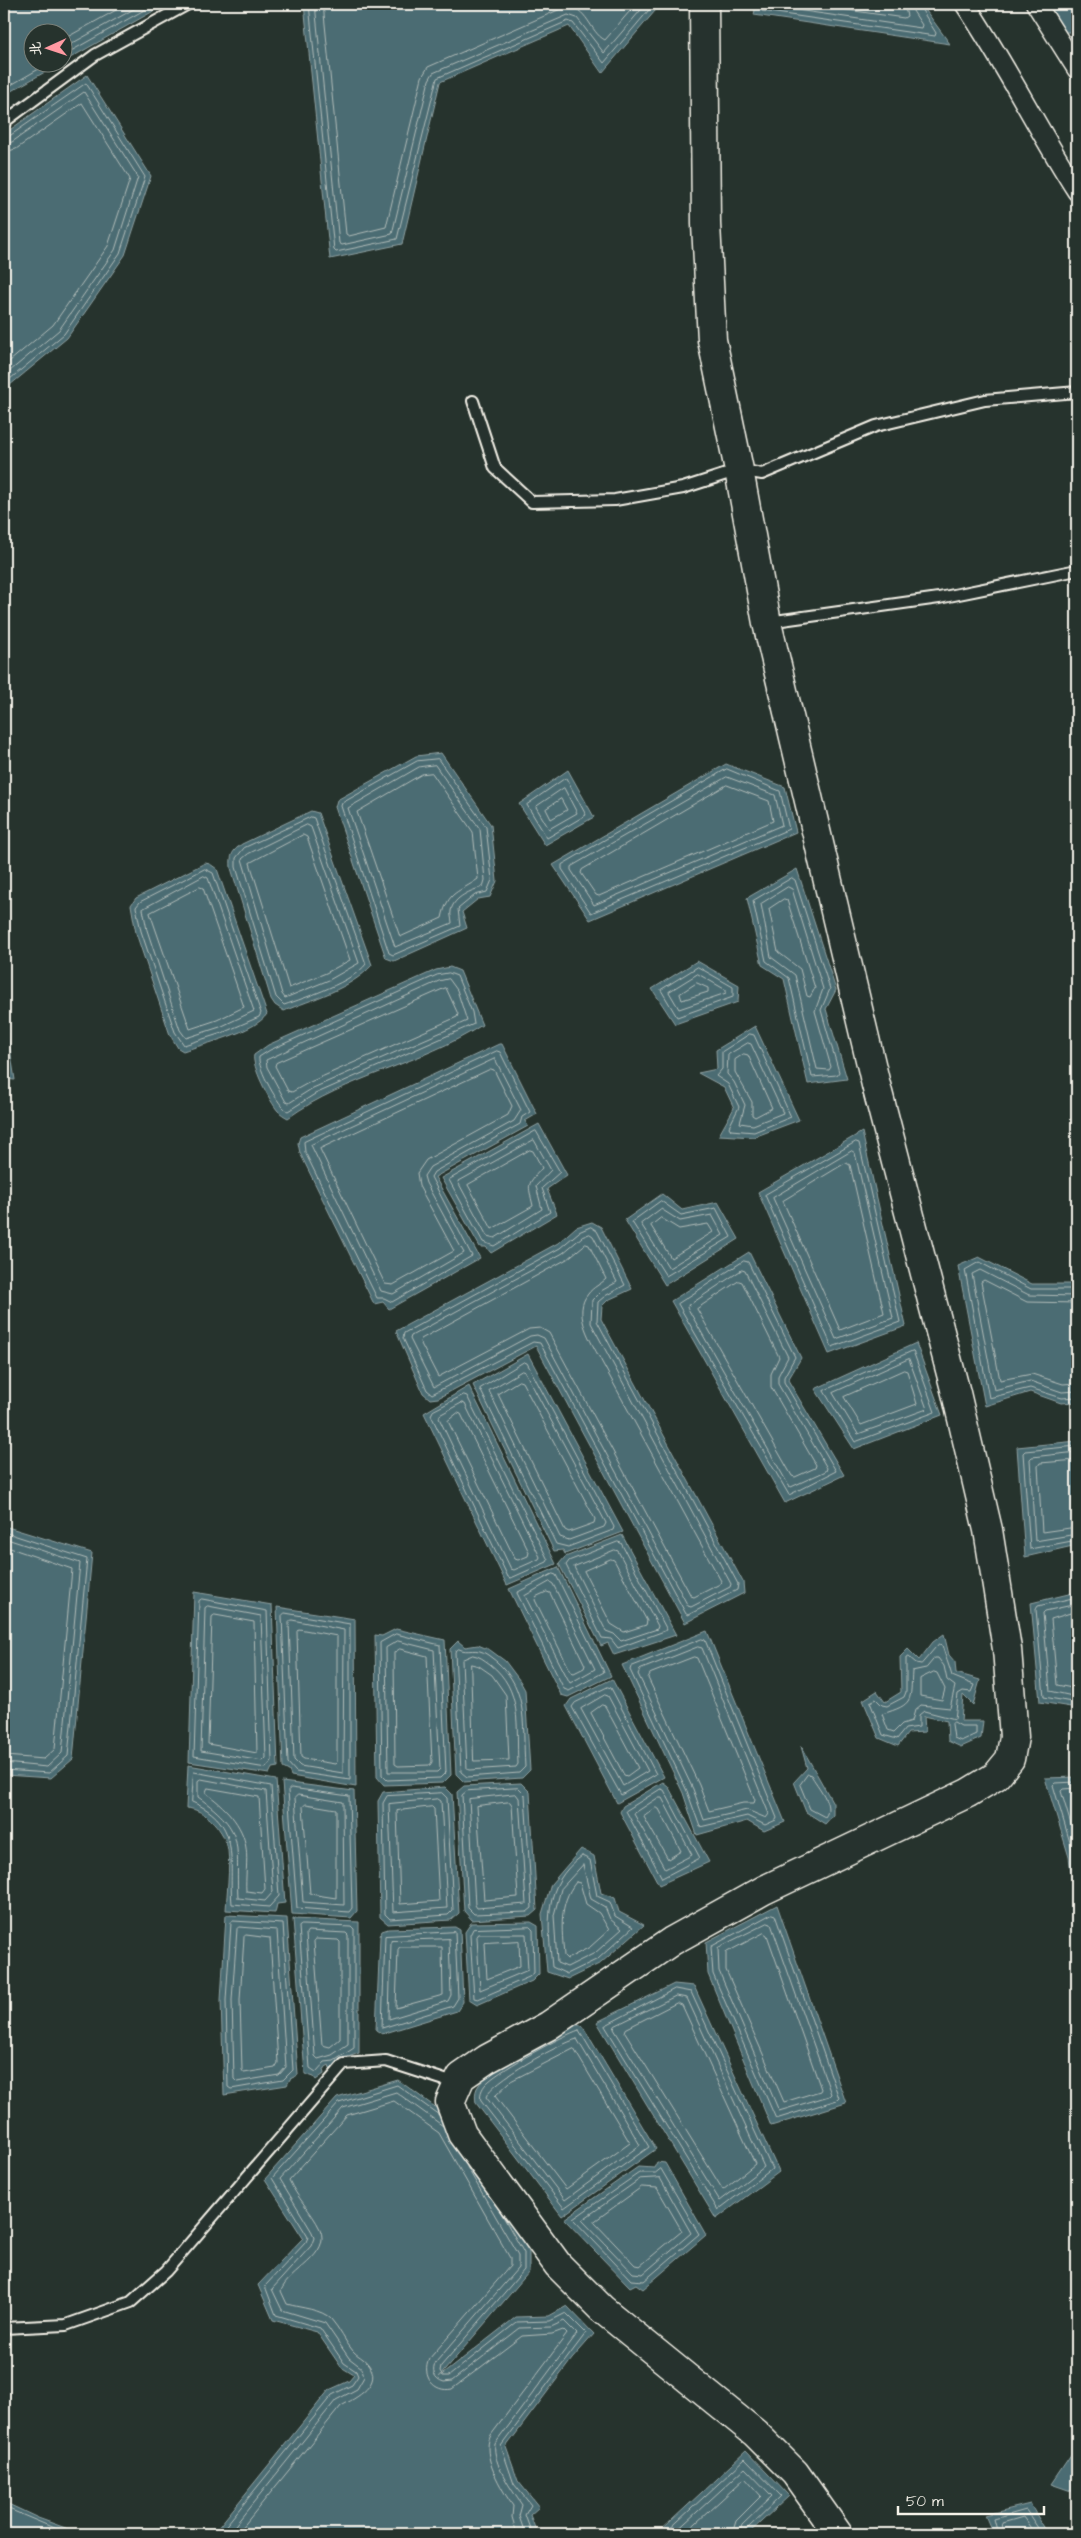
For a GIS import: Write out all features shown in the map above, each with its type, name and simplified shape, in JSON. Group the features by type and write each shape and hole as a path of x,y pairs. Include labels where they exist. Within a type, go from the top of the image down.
{"street":[{"path":"704,4 706,224 712,340 739,470 767,622 876,1085 956,1393 988,1530 1007,1649 1014,1737 1010,1759 996,1776 968,1793 764,1890 672,1941 548,2026 487,2059 461,2077 450,2102 462,2134 558,2265 602,2309 755,2433 795,2473 838,2534"},
{"path":"965,4 998,52 1057,160 1077,192"},
{"path":"1036,4 1077,69"}],"lane":[{"path":"4,122 95,55 188,4"},
{"path":"473,401 494,468 532,502 615,500 683,488 739,470 762,474 876,426 976,402 1077,392"},
{"path":"767,622 939,598 1077,570"},
{"path":"4,2328 66,2325 131,2302 166,2272 344,2064 386,2061 458,2084"}],"water":[{"path":"4,4 166,4 72,57 72,22 22,22 22,72 45,72 4,95"},
{"path":"304,4 661,4 602,73 569,26 440,82 402,244 330,259"},
{"path":"756,4 921,4 950,44 754,15"},
{"path":"1044,4 1077,4 1077,32 1063,32"},
{"path":"87,75 151,176 125,255 67,338 4,390 4,134"},
{"path":"441,753 491,825 497,881 490,897 478,899 462,912 467,928 394,961 386,958 335,807 337,800 416,756"},
{"path":"726,764 785,787 796,832 590,920 553,865"},
{"path":"568,770 594,817 545,845 519,804"},
{"path":"311,811 318,813 372,965 353,981 342,987 284,1011 275,1005 271,999 231,868 231,860 234,851 242,844"},
{"path":"205,863 217,869 267,1014 261,1020 241,1032 183,1051 178,1048 170,1035 136,933 131,905 136,898"},
{"path":"797,869 836,990 826,1009 847,1079 808,1084 784,979 762,965 747,898"},
{"path":"697,961 739,985 738,1002 675,1024 652,989"},
{"path":"450,967 460,971 482,1025 435,1050 334,1091 288,1118 278,1111 258,1075 254,1055 268,1045 436,970"},
{"path":"4,1010 15,1080 4,1079"},
{"path":"755,1026 799,1120 754,1137 719,1135 734,1108 724,1087 698,1073 717,1069 716,1050"},
{"path":"502,1044 537,1114 525,1121 528,1126 435,1177 480,1258 389,1309 383,1302 374,1304 300,1153 298,1143 300,1137"},
{"path":"539,1124 567,1175 547,1189 557,1214 491,1253 486,1247 480,1247 441,1178"},
{"path":"862,1132 906,1326 829,1354 758,1192"},
{"path":"662,1194 682,1210 718,1202 739,1239 665,1285 625,1220"},
{"path":"592,1222 601,1227 632,1289 608,1300 602,1306 601,1319 743,1582 744,1593 685,1623 536,1346 438,1398 430,1399 423,1393 396,1331 558,1243 576,1227"},
{"path":"749,1252 801,1358 788,1380 844,1475 785,1503 671,1301"},
{"path":"979,1257 1032,1284 1077,1284 1077,1402 1061,1403 1030,1392 985,1406 958,1266"},
{"path":"916,1343 942,1415 854,1449 815,1389"},
{"path":"528,1354 623,1532 565,1554 563,1550 554,1551 473,1385"},
{"path":"469,1386 556,1564 507,1585 424,1413"},
{"path":"1077,1441 1077,1545 1025,1557 1017,1447"},
{"path":"4,1526 92,1553 73,1759 51,1778 4,1775"},
{"path":"622,1535 676,1635 614,1655 608,1643 601,1646 559,1564 565,1557"},
{"path":"558,1567 611,1676 568,1697 561,1695 509,1589"},
{"path":"194,1592 272,1605 278,1767 272,1768 269,1774 189,1762"},
{"path":"1077,1592 1077,1708 1040,1702 1031,1603"},
{"path":"277,1607 355,1619 356,1787 291,1776 289,1771 283,1768"},
{"path":"396,1629 445,1640 451,1775 443,1783 384,1785 377,1777 375,1635 382,1636"},
{"path":"707,1631 785,1822 764,1831 747,1821 697,1835 683,1793 622,1665"},
{"path":"944,1634 949,1655 955,1662 956,1673 980,1680 973,1705 963,1695 961,1721 983,1721 981,1738 961,1747 948,1741 947,1721 924,1716 925,1732 908,1733 898,1746 879,1738 863,1700 877,1691 885,1702 901,1692 900,1657 908,1649 919,1660 933,1642"},
{"path":"458,1641 465,1647 478,1645 490,1650 505,1661 525,1690 530,1770 522,1778 464,1782 456,1774 450,1649"},
{"path":"612,1679 664,1777 617,1803 566,1706 571,1699"},
{"path":"801,1746 833,1803 833,1815 825,1824 806,1812 794,1782 807,1768"},
{"path":"188,1765 276,1780 285,1903 277,1904 275,1913 226,1910 228,1850 223,1836 213,1822 201,1812 186,1808"},
{"path":"1077,1777 1077,1918 1069,1857 1045,1778"},
{"path":"282,1782 354,1791 357,1911 351,1918 292,1914"},
{"path":"663,1782 668,1786 709,1862 659,1885 620,1812 623,1806"},
{"path":"521,1783 530,1792 537,1910 530,1916 472,1920 464,1911 457,1792 464,1786"},
{"path":"445,1787 452,1794 459,1913 451,1920 388,1924 380,1917 378,1801 383,1792"},
{"path":"581,1849 594,1856 601,1893 615,1898 619,1912 644,1925 601,1963 568,1979 547,1972 542,1914 551,1884"},
{"path":"777,1905 846,2103 771,2126 708,1974 706,1942"},
{"path":"226,1915 287,1918 298,2075 290,2079 287,2085 224,2095 221,2000"},
{"path":"293,1919 359,1922 359,2053 348,2057 331,2071 329,2065 323,2069 324,2074 316,2080 314,2077 305,2074"},
{"path":"531,1922 538,1926 539,1974 532,1981 477,2005 469,2000 465,1932 471,1923"},
{"path":"455,1927 460,1930 463,2002 457,2011 382,2034 376,2030 380,1936 382,1931 388,1929"},
{"path":"674,1984 694,1986 779,2172 716,2219 597,2022"},
{"path":"576,2025 581,2025 585,2030 656,2149 562,2216 476,2103 475,2095 477,2088 494,2070 507,2061"},
{"path":"398,2080 453,2120 529,2252 529,2272 439,2377 516,2317 549,2316 567,2306 594,2334 572,2359 506,2447 518,2481 539,2507 530,2515 537,2533 213,2534 329,2390 349,2381 354,2375 341,2367 317,2332 273,2320 258,2285 303,2238 265,2179 337,2098"},
{"path":"657,2162 665,2163 706,2235 643,2289 636,2284 630,2287 564,2219 638,2167 654,2168"},
{"path":"746,2451 789,2496 748,2534 657,2534"},
{"path":"1077,2452 1077,2493 1051,2484 1072,2453"},
{"path":"4,2502 38,2518 82,2534 4,2534"},
{"path":"1030,2504 1048,2534 993,2534 985,2515"}]}
